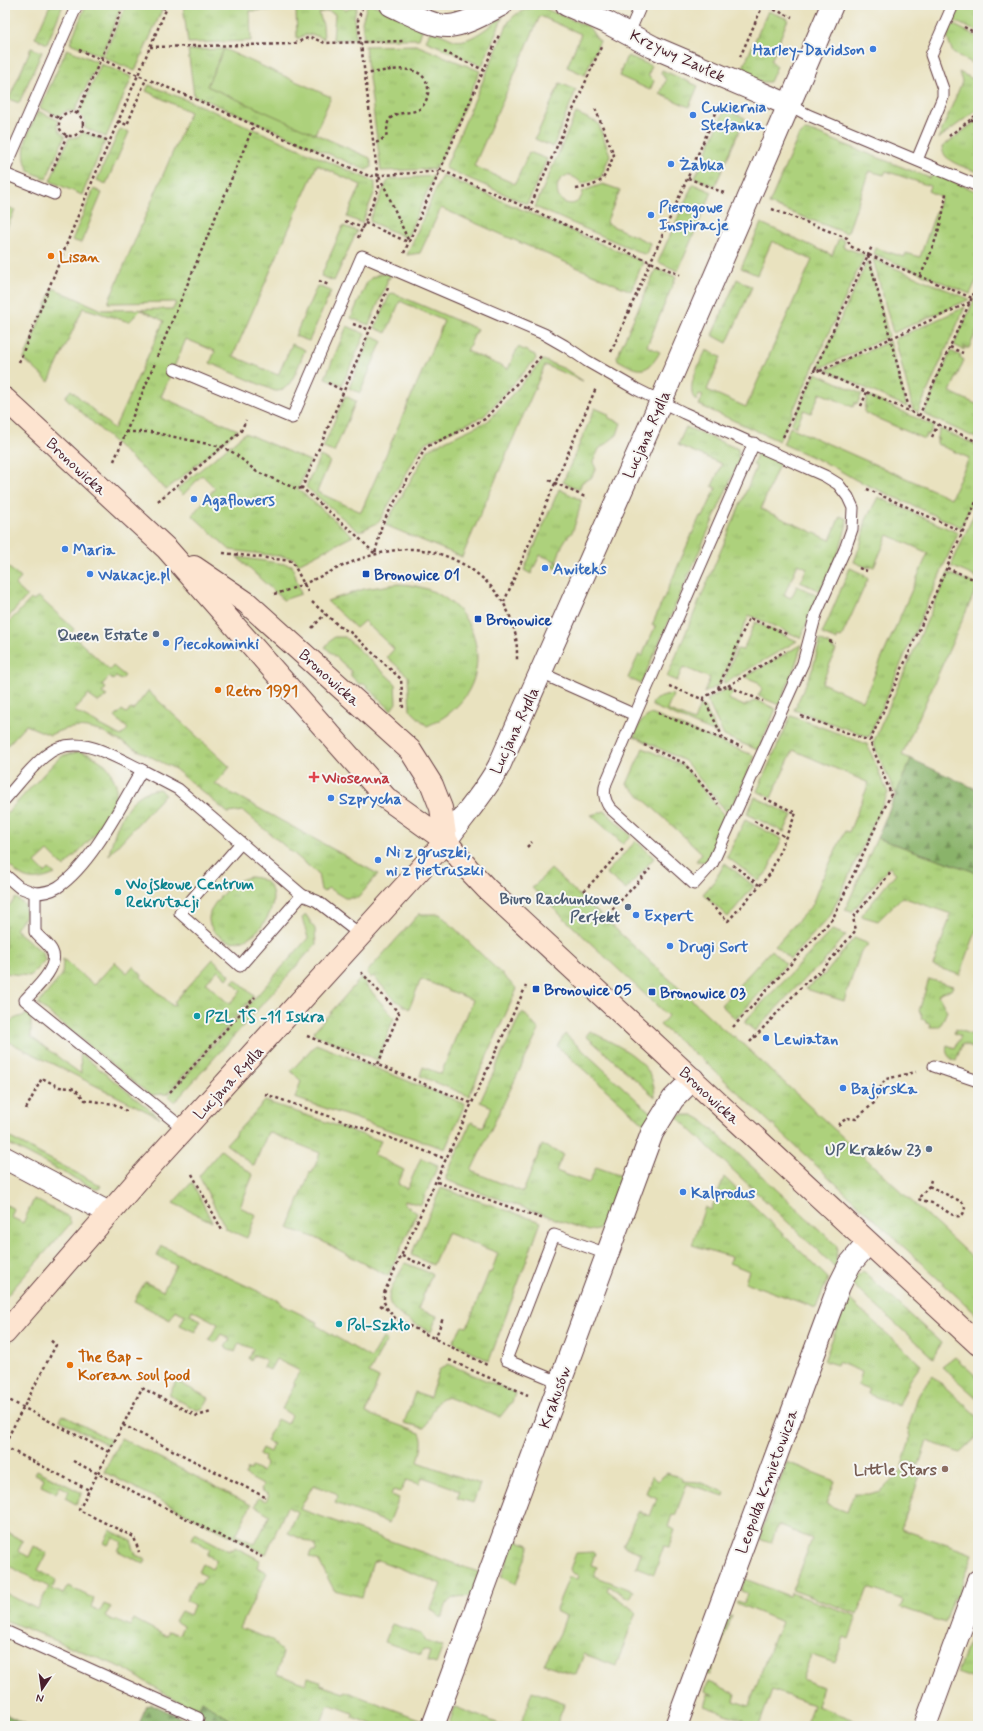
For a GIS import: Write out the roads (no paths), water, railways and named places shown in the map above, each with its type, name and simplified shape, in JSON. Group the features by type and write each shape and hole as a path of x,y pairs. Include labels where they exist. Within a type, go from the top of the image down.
{"street":[{"path":"391,5 430,22 448,26 465,22 501,5"},
{"name":"Krzywy Zaułek","path":"567,5 606,22 653,46 789,105"},
{"name":"Lucjana Rydla","path":"5,1333 184,1129 362,936 446,841 464,815 490,783 541,673 661,401 832,5"},
{"name":"Bronowicka","path":"8,407 167,549 386,798 446,841 480,883 978,1344"},
{"name":"Bronowicka","path":"167,549 247,603 410,750 432,785 441,808 446,841"},
{"name":"Krakusów","path":"433,1726 550,1404 657,1123 673,1099 693,1079"},
{"path":"5,1158 109,1213"},
{"name":"Leopolda Kmietowicza","path":"676,1726 839,1286 850,1264 868,1243"},
{"path":"925,1726 978,1580"}],"lane":[{"path":"5,169 77,5"},
{"path":"629,33 641,5"},
{"path":"917,160 943,97 943,89 931,56 953,5"},
{"path":"789,105 808,115 978,186"},
{"path":"5,174 54,194"},
{"path":"175,369 292,418 362,256 556,340 603,370 661,401 754,443 832,480 848,497 853,508 853,520 849,538 805,639 803,663 783,709 710,868 694,884 610,808 604,794 606,783 637,710 754,443"},
{"path":"541,673 637,710"},
{"path":"5,799 44,756 63,746 71,744 87,745 142,770 178,789 302,896 317,901 362,936"},
{"path":"5,875 19,887 35,893 57,887 70,877 107,830 142,770"},
{"path":"241,843 180,912 240,966 302,896"},
{"path":"35,893 35,932 52,952 53,963 50,971 25,1000 184,1129"},
{"path":"934,1066 978,1081"},
{"path":"559,1382 506,1360 554,1235 607,1254"},
{"path":"5,1631 198,1718"}],"place":[{"name":"Harley-Davidson","path":"873,49"},
{"name":"Cukiernia Stefanka","path":"693,115"},
{"name":"Żabka","path":"671,164"},
{"name":"Pierogowe Inspiracje","path":"651,215"},
{"name":"Lisan","path":"51,256"},
{"name":"Agaflowers","path":"194,499"},
{"name":"Maria","path":"65,549"},
{"name":"Awiteks","path":"545,568"},
{"name":"Wakacje.pl","path":"90,574"},
{"name":"Bronowice 01","path":"366,574"},
{"name":"Bronowice","path":"478,619"},
{"name":"Queen Estate","path":"156,634"},
{"name":"Piecokominki","path":"166,643"},
{"name":"Retro 1991","path":"218,690"},
{"name":"Wiosenna","path":"314,777"},
{"name":"Szprycha","path":"331,798"},
{"name":"Ni z gruszki, ni z pietruszki","path":"378,860"},
{"name":"Wojskowe Centrum Rekrutacji","path":"118,892"},
{"name":"Biuro Rachunkowe Perfekt","path":"628,907"},
{"name":"Expert","path":"636,915"},
{"name":"Drugi Sort","path":"670,946"},
{"name":"Bronowice 05","path":"536,989"},
{"name":"Bronowice 03","path":"652,992"},
{"name":"PZL TS -11 Iskra","path":"197,1016"},
{"name":"Lewiatan","path":"766,1038"},
{"name":"BajorsKa","path":"843,1088"},
{"name":"UP Kraków 23","path":"929,1149"},
{"name":"Kalprodus","path":"683,1192"},
{"name":"Pol-Szkło","path":"339,1324"},
{"name":"The Bap - Korean soul food","path":"70,1365"},
{"name":"Little Stars","path":"945,1469"}]}
